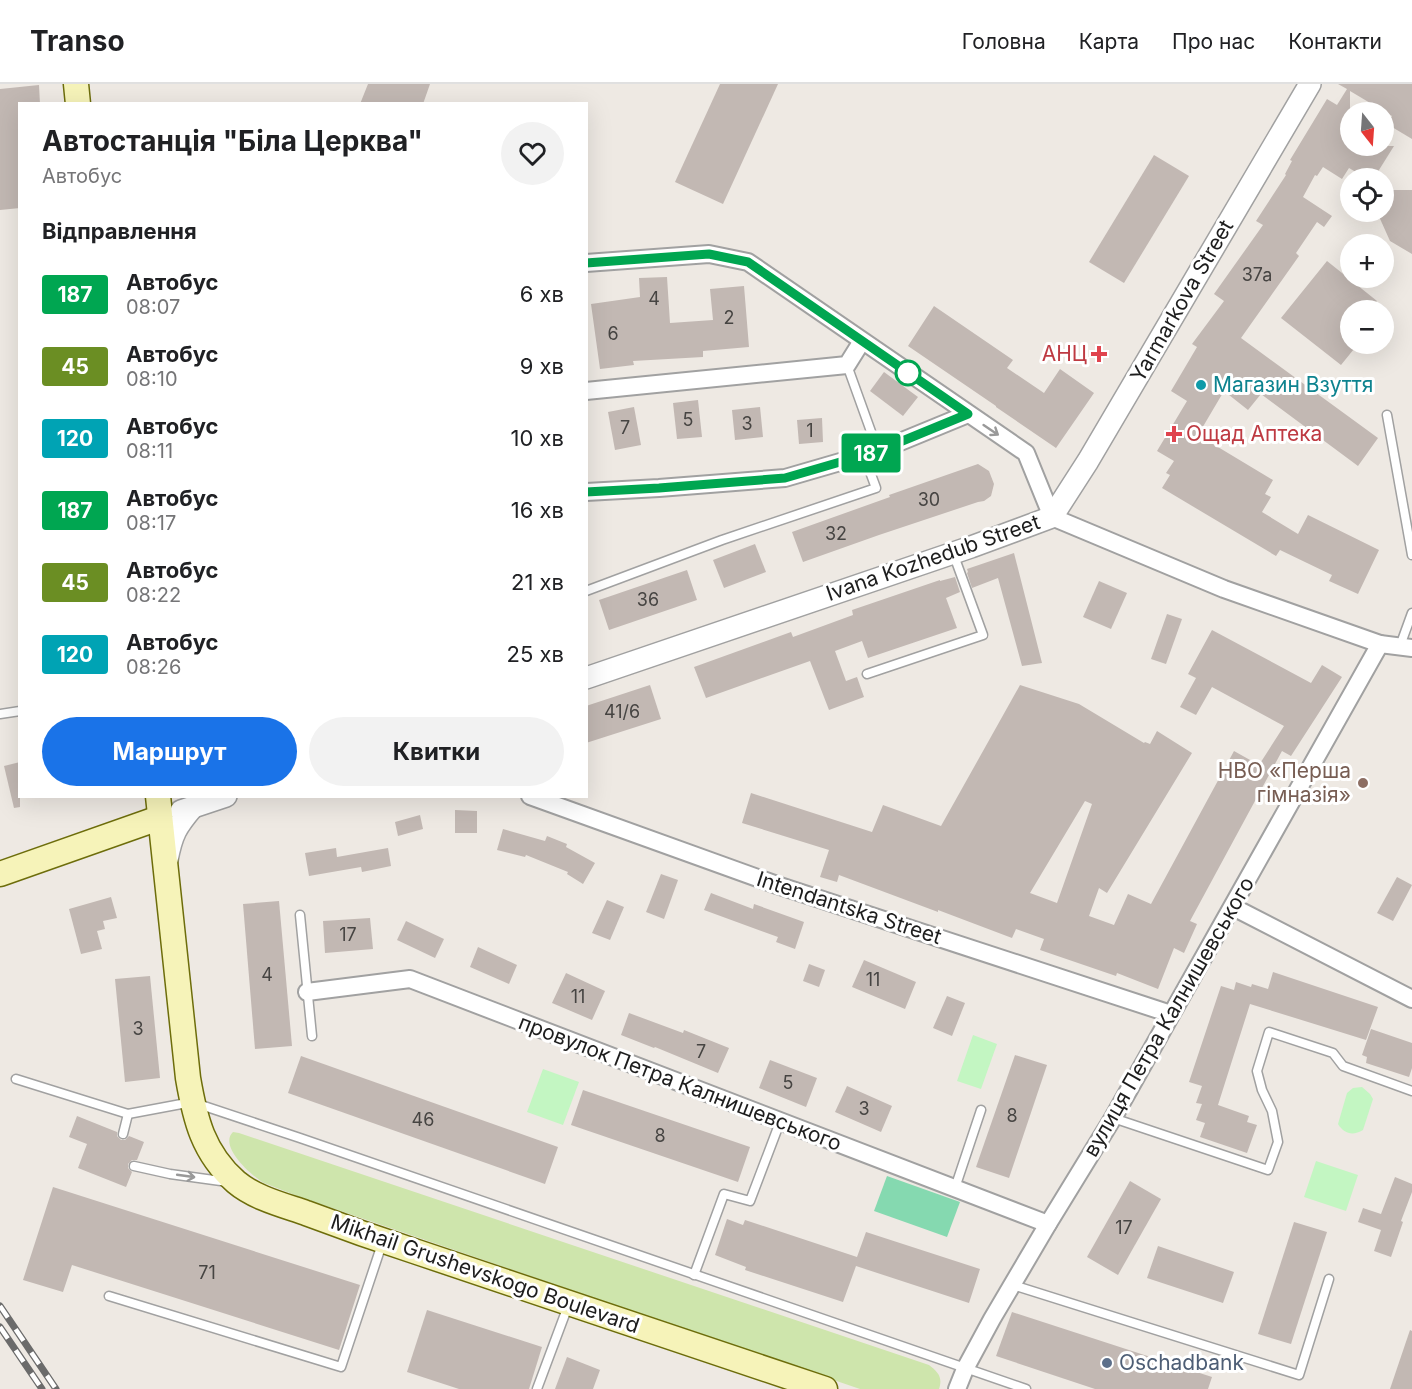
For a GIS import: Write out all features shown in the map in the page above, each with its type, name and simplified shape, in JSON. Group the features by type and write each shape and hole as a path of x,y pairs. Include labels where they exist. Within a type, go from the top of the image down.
{"main road":[{"path":"76,84 78,102"},
{"path":"0,874 116,833 156,804"},
{"name":"Mikhail Grushevskogo Boulevard","path":"156,804 192,1102 205,1143 222,1168 238,1184 275,1202 383,1241 825,1389"},
{"path":"116,833 135,835 150,845 165,870"}],"street":[{"name":"Yarmarkova Street","path":"1052,517 1088,461 1310,84"},
{"path":"588,263 709,254 748,262 1026,453 1052,517"},
{"path":"588,391 847,365 862,341"},
{"path":"588,492 785,478 878,451 968,414"},
{"name":"Ivana Kozhedub Street","path":"588,677 1052,517 1224,590 1380,644 1406,647"},
{"name":"вулиця Петра Калнишевського","path":"957,1389 965,1369 1048,1224 1113,1118 1380,644"},
{"name":"Intendantska Street","path":"536,798 777,885 1171,1014"},
{"path":"156,804 208,800"},
{"path":"165,870 170,841 179,824 208,800"},
{"path":"1233,907 1412,999"},
{"name":"провулок Петра Калнишевського","path":"307,992 410,979 1048,1224"}],"lane":[{"path":"588,590 722,540 876,488 869,469 878,451 847,365"},
{"path":"1387,415 1412,555"},
{"path":"867,675 983,635 953,552"},
{"path":"1406,647 1412,613"},
{"path":"0,714 18,711"},
{"path":"300,915 312,1036"},
{"path":"1113,1118 1268,1170 1278,1142 1272,1111 1262,1090 1257,1071 1269,1032 1333,1053 1343,1066 1412,1091"},
{"path":"16,1078 128,1114 192,1102 300,1137 1026,1389"},
{"path":"955,1188 981,1110"},
{"path":"123,1134 128,1114"},
{"path":"694,1275 724,1194 750,1201 780,1122"},
{"path":"134,1166 238,1184"},
{"path":"109,1296 341,1367 383,1241"},
{"path":"1013,1285 1299,1375 1329,1279"},
{"path":"537,1389 569,1302"}],"green space":[{"path":"973,1035 997,1044 981,1089 957,1081"},
{"path":"543,1069 579,1082 563,1125 527,1112"},
{"path":"1362,1087 1373,1099 1363,1130 1349,1133 1338,1124 1347,1093 1353,1088"},
{"path":"233,1132 929,1365 939,1375 939,1389 860,1389 300,1197 264,1183 252,1174 233,1152 230,1138"},
{"path":"1316,1161 1358,1175 1346,1211 1304,1197"},
{"path":"887,1176 960,1202 947,1237 874,1211"}],"building":[{"path":"368,84 430,84 424,102 361,102"},
{"path":"720,84 778,84 723,204 675,182"},
{"path":"1338,84 1412,84 1412,139 1394,128 1394,102 1368,102 1350,91 1350,102 1340,102 1340,156 1388,156 1380,168 1340,168 1340,178 1323,167 1317,176 1315,175 1303,197 1332,216 1324,227 1317,222 1296,253 1299,256 1241,338 1378,438 1358,466 1261,394 1248,410 1224,391 1198,435 1273,480 1265,494 1271,497 1262,512 1298,534 1308,515 1379,550 1358,594 1329,581 1332,575 1280,550 1276,556 1162,488 1170,475 1166,473 1174,461 1157,451 1187,401 1171,391 1197,347 1192,344 1224,301 1214,294 1263,225 1256,221 1286,175 1292,161 1290,160 1327,99 1337,105 1347,89"},
{"path":"39,85 40,102 18,102 18,208 0,210 0,89"},
{"path":"1154,155 1189,176 1124,283 1089,262"},
{"path":"1394,190 1412,190 1412,254 1394,243 1394,234 1387,234 1381,222 1394,222"},
{"path":"1327,261 1340,271 1340,288 1361,288 1376,300 1340,300 1340,354 1350,354 1341,365 1281,318"},
{"path":"667,277 670,323 713,320 710,289 744,286 749,347 703,351 703,357 633,361 634,365 600,369 591,304 640,297 639,278"},
{"path":"934,306 1013,360 1007,368 1044,393 1060,369 1094,393 1056,448 908,346"},
{"path":"884,372 918,397 903,416 870,391"},
{"path":"698,400 702,437 677,439 673,403"},
{"path":"634,407 641,445 615,450 608,412"},
{"path":"760,407 763,437 735,440 732,410"},
{"path":"822,418 823,442 799,444 797,420"},
{"path":"978,464 989,471 994,484 991,496 984,501 803,562 792,532"},
{"path":"755,544 766,572 724,588 713,560"},
{"path":"1014,553 1042,663 1022,666 998,578 972,588 967,573 967,569"},
{"path":"687,570 697,600 609,630 599,600"},
{"path":"955,577 960,592 946,598 957,628 868,658 862,641 835,651 846,681 857,677 864,697 829,710 810,661 706,698 694,667 791,632 793,637 853,615 852,610"},
{"path":"1099,581 1127,593 1111,629 1083,617"},
{"path":"1167,614 1182,619 1166,664 1151,659"},
{"path":"1212,630 1311,683 1322,665 1342,677 1291,756 1282,751 1190,921 1197,924 1184,953 1174,948 1158,989 1117,973 1116,976 1040,950 1044,939 1016,929 1012,938 839,875 837,882 820,877 829,850 742,823 751,793 872,832 883,805 941,826 1020,685 1079,704 1144,743 1150,744 1157,731 1192,753 1107,893 1099,888 1089,916 1114,925 1128,894 1151,904 1234,751 1259,765 1284,726 1212,687 1196,715 1180,707 1196,678 1188,674","holes":["1085,801 1092,804 1057,903 1030,893"]},
{"path":"650,685 661,719 588,742 588,705"},
{"path":"18,762 20,807 14,808 4,766"},
{"path":"455,810 477,811 477,833 455,833"},
{"path":"420,815 423,829 398,836 395,822"},
{"path":"503,829 545,841 547,836 567,844 566,847 595,863 583,884 567,874 568,872 526,855 525,857 497,850"},
{"path":"336,848 337,857 388,848 391,866 362,872 361,867 309,876 305,853"},
{"path":"661,874 678,880 664,919 646,912"},
{"path":"1397,877 1412,885 1393,921 1377,913"},
{"path":"711,893 753,909 754,904 804,922 795,949 776,942 778,937 704,910"},
{"path":"111,897 117,918 103,921 105,929 97,931 102,949 81,954 69,909"},
{"path":"607,900 624,907 610,940 592,933"},
{"path":"279,901 292,1046 255,1049 243,904"},
{"path":"370,918 373,949 325,953 323,921"},
{"path":"406,921 444,939 435,958 397,940"},
{"path":"478,947 517,965 509,984 470,967"},
{"path":"864,960 916,982 905,1009 852,987"},
{"path":"809,964 825,970 819,987 803,981"},
{"path":"1273,972 1378,1007 1366,1040 1250,1004 1218,1105 1249,1116 1247,1122 1257,1125 1247,1153 1200,1137 1205,1123 1196,1120 1202,1104 1196,1103 1202,1086 1189,1082 1221,986 1234,990 1236,982 1268,989"},
{"path":"566,973 605,991 592,1020 552,1003"},
{"path":"150,976 160,1078 125,1082 115,979"},
{"path":"947,996 965,1003 952,1036 933,1028"},
{"path":"629,1013 683,1033 684,1030 729,1048 718,1073 621,1035"},
{"path":"1371,1029 1412,1043 1412,1068 1409,1077 1366,1063 1367,1057 1362,1055"},
{"path":"1015,1055 1047,1065 1009,1178 976,1167"},
{"path":"301,1056 558,1147 545,1184 288,1093"},
{"path":"770,1060 817,1078 806,1107 759,1088"},
{"path":"847,1086 892,1106 881,1132 835,1112"},
{"path":"583,1090 750,1147 738,1182 571,1125"},
{"path":"77,1116 117,1132 121,1140 129,1136 144,1142 137,1160 132,1160 128,1164 132,1172 126,1187 78,1168 87,1144 69,1137"},
{"path":"1395,1177 1412,1184 1412,1192 1391,1257 1374,1251 1381,1230 1358,1222 1363,1208 1381,1214"},
{"path":"1130,1181 1161,1199 1118,1275 1087,1257"},
{"path":"53,1187 360,1285 339,1350 72,1265 63,1292 23,1280"},
{"path":"727,1219 743,1225 745,1220 857,1257 866,1232 980,1269 969,1303 856,1266 843,1302 745,1270 746,1267 715,1255"},
{"path":"1294,1222 1327,1232 1291,1344 1258,1334"},
{"path":"1158,1246 1234,1272 1223,1303 1147,1278"},
{"path":"427,1310 542,1347 529,1389 459,1389 407,1372"},
{"path":"1012,1312 1212,1377 1208,1389 1095,1389 996,1356"},
{"path":"1410,1330 1412,1331 1412,1389 1390,1389"},
{"path":"567,1357 600,1370 593,1389 555,1389"}],"railway":[{"path":"0,1306 56,1389"},
{"path":"0,1327 42,1389"}],"bus line":[{"name":"187","path":"588,263 709,254 748,262 968,414 878,451 785,478 588,492"}],"place":[{"name":"АНЦ","path":"1099,354"},
{"name":"Магазин Взуття","path":"1201,385"},
{"name":"Ощад Аптека","path":"1174,434"},
{"name":"НВО «Перша гімназія»","path":"1363,783"},
{"name":"Oschadbank","path":"1107,1363"}]}
